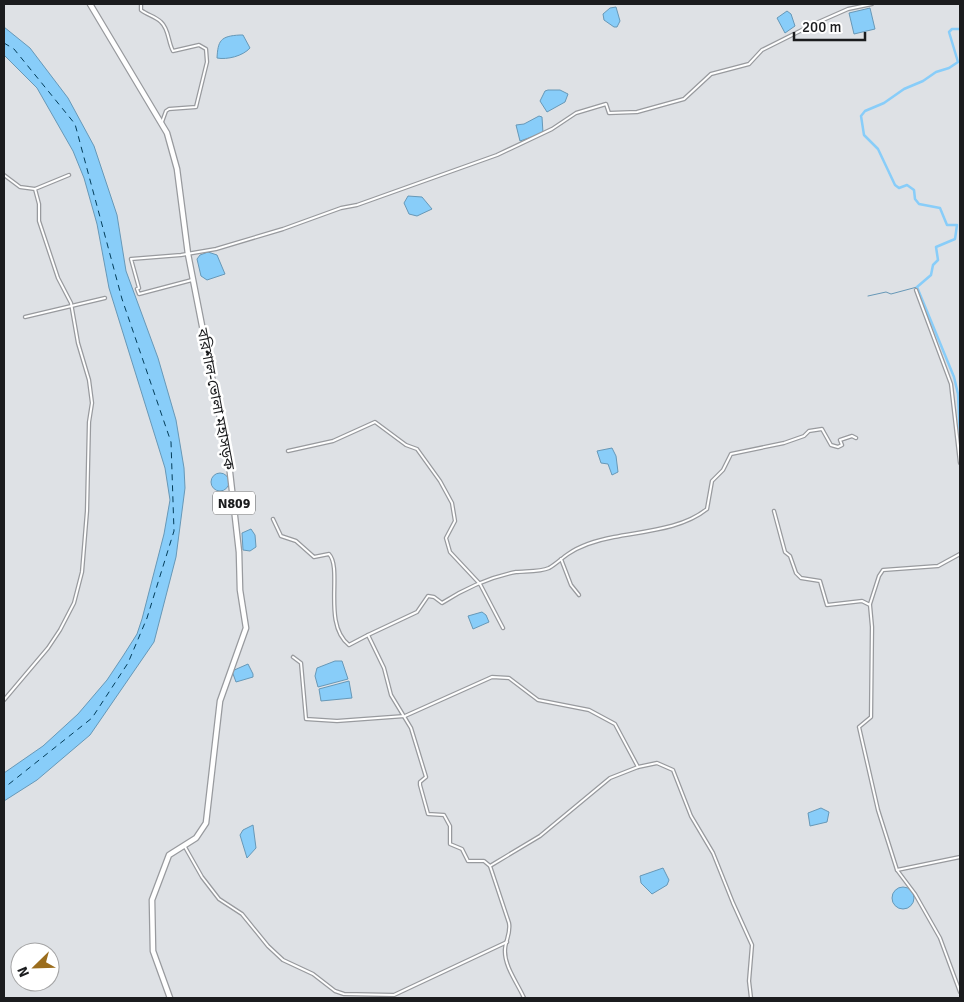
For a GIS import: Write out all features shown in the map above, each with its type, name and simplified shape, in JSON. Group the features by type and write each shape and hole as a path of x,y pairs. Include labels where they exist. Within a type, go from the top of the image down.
{"highway":[{"name":"বরিশাল-ভোলা মহাসড়ক","path":"90,4 134,81 162,122 177,169 192,280 229,464 240,552 240,590 246,628 220,701 206,823 201,832 169,855 152,900 153,951 170,998"}],"street":[{"path":"140,4 141,10 163,23 174,51 199,45 206,49 207,62 196,107 169,109 164,114 162,122"},
{"path":"847,4 848,10"},
{"path":"192,280 139,294 137,289 140,288 131,260 188,254 283,229 481,161 552,129 576,113 598,105 606,104 609,113 637,112 684,99 711,74 749,64 762,50 848,10 872,4"},
{"path":"4,175 17,185 35,189 69,175"},
{"path":"4,700 60,630 74,603 82,572 89,483 89,422 92,403 72,306 58,278 39,221 39,204 35,189"},
{"path":"916,290 951,384 960,464"},
{"path":"25,318 105,298"},
{"path":"288,451 333,441 375,422 406,445 417,449 440,481 452,503 455,521 446,538 450,552 469,570 480,584 503,628"},
{"path":"273,519 281,536 296,541 309,555 314,557 329,554 332,556 336,621 344,641 349,645 417,612 428,596 434,597 442,603 457,593 480,584 514,573 549,568 576,550 597,542 645,533 696,519 707,509 712,481 723,470 731,454 784,443 814,429 822,429 831,445 835,447 842,445 840,440 852,436 856,438"},
{"path":"774,511 782,544 785,552 790,556 796,573 801,578 820,580 827,605 862,600 870,605"},
{"path":"960,554 938,566 883,570 879,576 870,605 872,717 858,727 878,810 897,870 915,894 940,938 960,992"},
{"path":"561,559 571,585 579,595"},
{"path":"368,635 384,668 391,695 405,716 417,743 426,777 420,782 420,785 428,814 444,815 450,826 450,844 462,850 468,861 484,861 490,866 509,923 510,930 504,951 506,959 524,998"},
{"path":"293,657 301,663 306,719 337,721 405,716 492,678 509,678 538,700 589,710 615,724 638,766"},
{"path":"490,866 540,836 610,778 638,766 657,763 673,770 691,816 713,853 752,945 749,981 751,998"},
{"path":"184,845 202,877 219,899 242,914 268,946 283,960 313,974 335,991 344,994 394,995 507,942"},
{"path":"897,870 960,857"}],"water":[{"path":"616,7 620,21 617,27 614,27 604,20 603,14 610,8"},
{"path":"870,8 875,29 854,34 849,13"},
{"path":"787,11 791,14 795,26 785,33 777,18"},
{"path":"4,27 30,48 68,98 94,146 117,215 126,271 158,358 176,420 184,468 185,488 176,557 154,642 90,735 37,780 4,801 4,773 43,746 78,714 107,680 137,634 164,534 170,500 165,468 109,288 97,224 84,178 73,151 37,88 4,55"},
{"path":"243,35 250,48 235,57 217,58 221,40"},
{"path":"560,90 568,94 565,102 547,112 540,101 545,91"},
{"path":"539,116 542,117 543,133 520,141 516,125 524,124"},
{"path":"408,196 422,197 432,209 417,216 409,214 404,203"},
{"path":"208,252 217,255 225,274 207,280 201,276 197,259 200,255"},
{"path":"612,448 616,456 618,472 612,475 608,464 601,463 597,451"},
{"path":"220,473 226,476 229,482 226,488 220,491 214,488 211,482 214,476"},
{"path":"251,529 255,535 256,547 250,551 243,550 242,533"},
{"path":"482,612 486,615 489,622 473,629 468,616"},
{"path":"335,661 342,661 348,679 318,687 315,676 317,668"},
{"path":"248,664 253,677 236,682 232,671"},
{"path":"349,681 352,698 321,701 319,689"},
{"path":"821,808 829,812 827,822 810,826 808,813"},
{"path":"253,825 256,848 247,858 240,835 243,830"},
{"path":"663,868 669,880 667,885 652,894 641,883 640,876"},
{"path":"903,887 911,890 914,898 911,906 903,909 895,906 892,898 895,890"}],"waterway":[{"path":"960,29 952,29 949,32 958,62 904,89 884,103 865,111 861,116 864,135 878,149 895,185 899,188 907,185 914,190 915,199 919,204 940,208 947,225 957,225 955,239 936,247 938,260 933,265 931,275 917,287 954,377 958,394 960,438"},
{"path":"868,296 886,292 891,294 917,287"}],"ferry route":[{"path":"4,43 14,49 75,124 122,299 171,442 174,531 147,618 128,663 92,718 4,788"}]}
